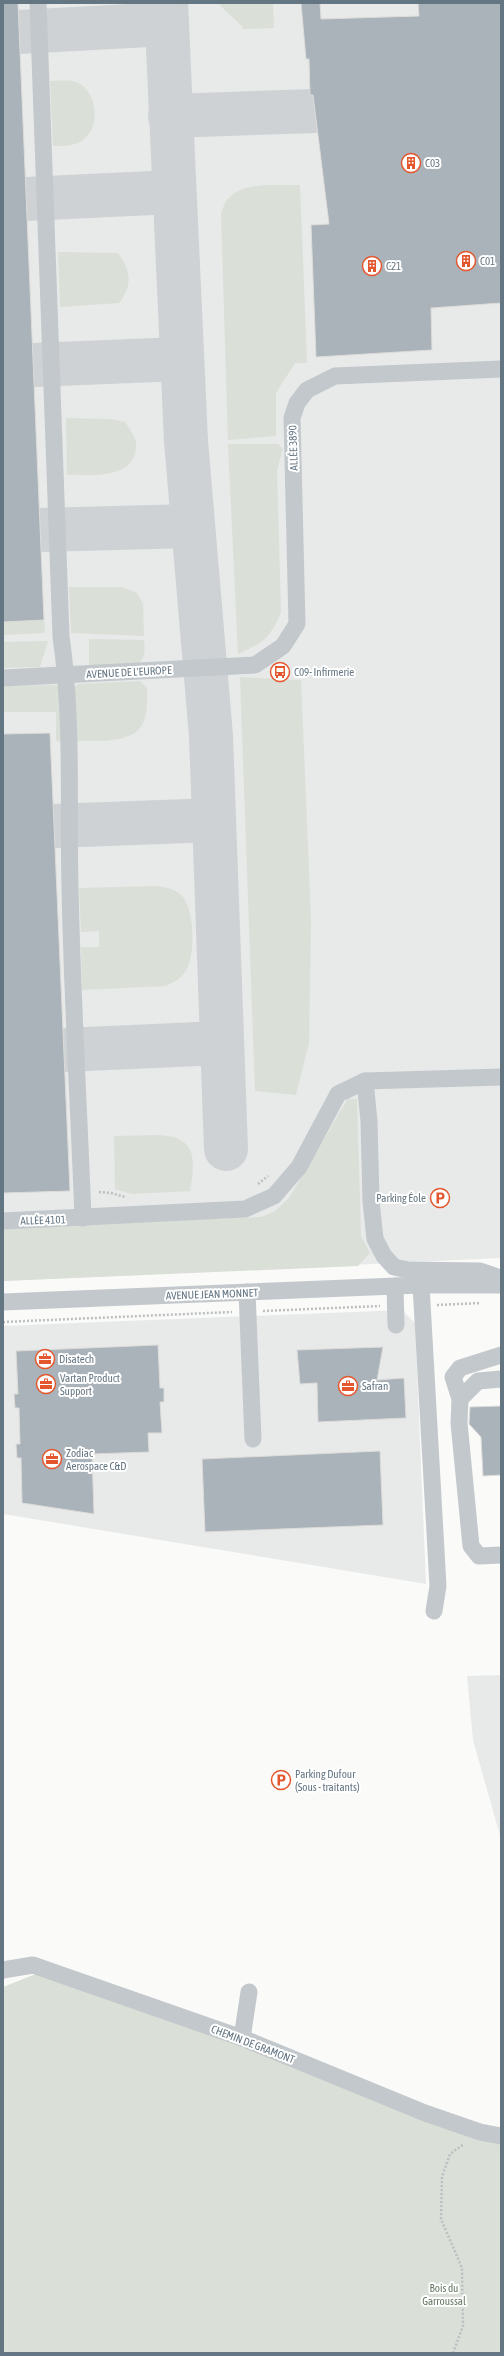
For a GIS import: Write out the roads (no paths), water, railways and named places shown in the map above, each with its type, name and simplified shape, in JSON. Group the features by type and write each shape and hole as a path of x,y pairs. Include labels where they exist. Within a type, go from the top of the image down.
{"street":[{"path":"49,3 38,10 61,636 67,676 70,741 70,886 83,1218"},
{"name":"ALLÉE 3890","path":"255,664 284,646 297,624 292,418 297,403 307,390 334,376 501,369"},
{"name":"AVENUE DE L'EUROPE","path":"3,678 67,676 255,664"},
{"path":"499,1279 480,1271 408,1270 394,1267 384,1256 375,1239 371,1201 369,1121 365,1081 501,1077"},
{"name":"ALLÉE 4101","path":"3,1221 245,1209 274,1196 299,1166 338,1094 365,1081"},
{"name":"AVENUE JEAN MONNET","path":"3,1302 421,1285 499,1279"},
{"path":"421,1285 438,1586 434,1611"},
{"path":"395,1286 396,1326"},
{"path":"247,1292 253,1439"},
{"path":"501,1355 460,1368 454,1373 453,1377 460,1399 459,1423 471,1546 479,1556 501,1556"},
{"path":"460,1399 478,1381 501,1379"},
{"name":"CHEMIN DE GRAMONT","path":"3,1970 33,1965 242,2038 425,2113 480,2132 501,2136"},
{"path":"242,2038 249,1992"}],"place":[{"name":"C03","path":"411,163"},
{"name":"C01","path":"466,261"},
{"name":"C21","path":"372,266"},
{"name":"C09- Infirmerie","path":"280,672"},
{"name":"Parking Éole","path":"440,1198"},
{"name":"Disatech","path":"45,1359"},
{"name":"Vartan Product Support","path":"46,1384"},
{"name":"Safran","path":"348,1386"},
{"name":"Zodiac Aerospace C&D","path":"52,1459"},
{"name":"Parking Dufour (Sous - traitants)","path":"281,1780"}],"park label":[{"name":"Bois du Garroussal","path":"444,2294"}]}
